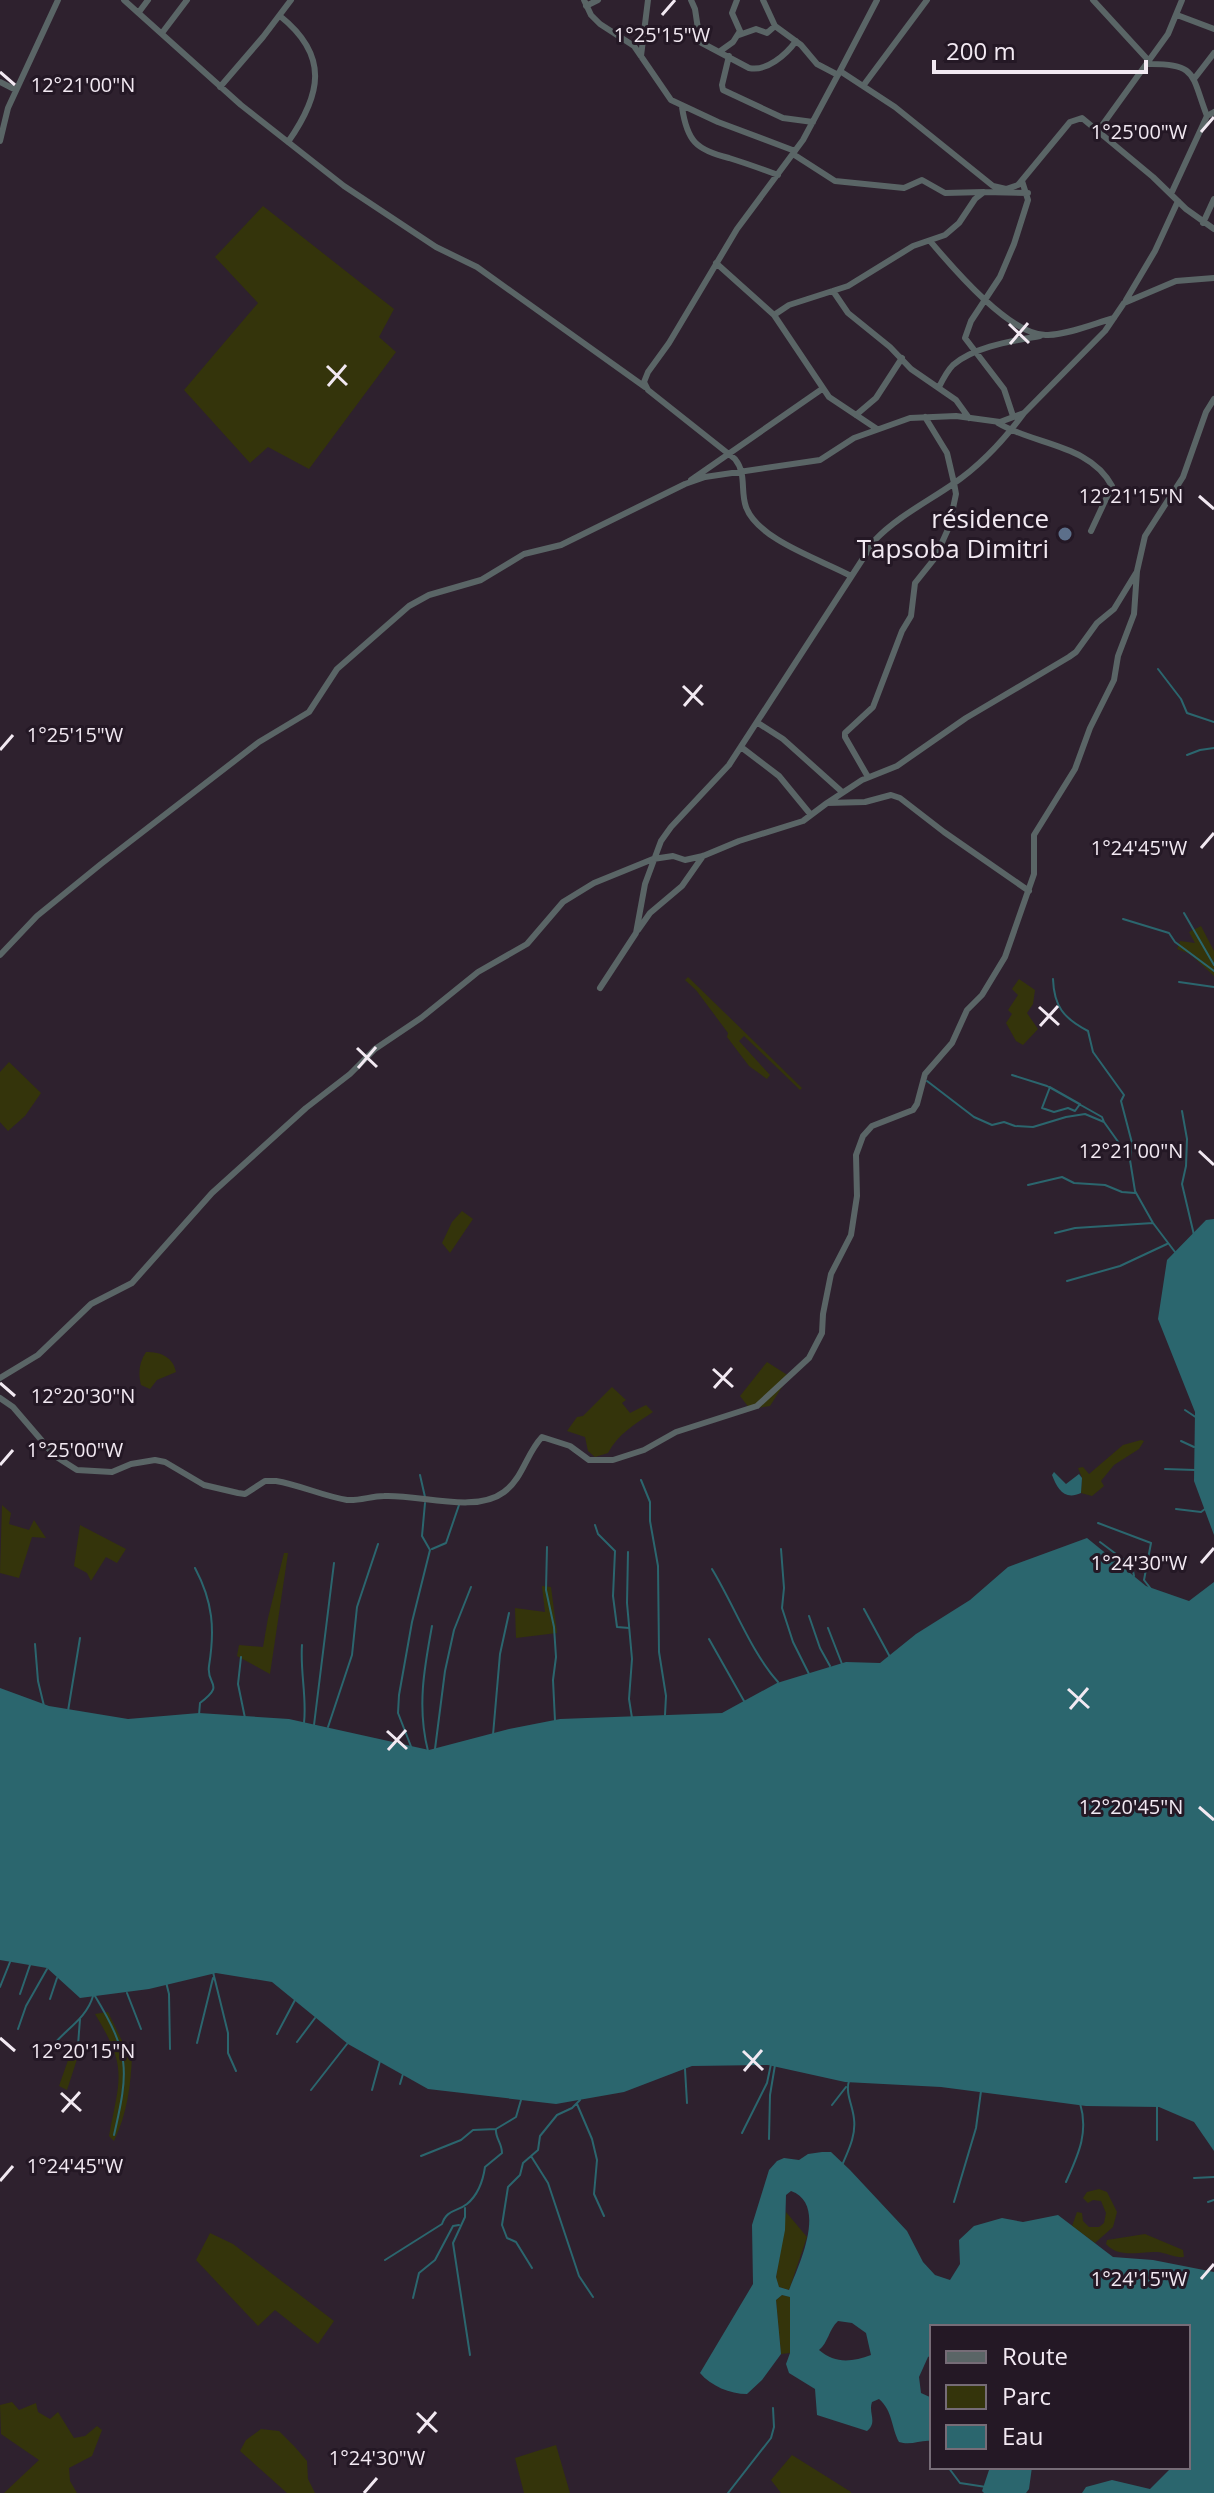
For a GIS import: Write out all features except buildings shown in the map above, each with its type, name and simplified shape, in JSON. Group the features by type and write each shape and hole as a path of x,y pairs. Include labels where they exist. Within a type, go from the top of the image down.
{"street":[{"path":"0,141 8,108 58,0"},
{"path":"124,0 220,87 344,186 436,247 477,267 645,387 728,453 743,472 746,507 757,522 789,547 851,576"},
{"path":"139,12 148,0"},
{"path":"162,33 187,0"},
{"path":"220,87 291,0"},
{"path":"598,0 585,3 600,24 626,39 665,93 682,107 794,153 835,181 904,188 922,180 945,193 1028,193"},
{"path":"641,56 648,0"},
{"path":"691,0 695,9 697,38 749,68 760,69 780,57 796,41"},
{"path":"737,0 732,19 740,29 739,35"},
{"path":"763,0 775,26 796,41 817,64 863,86 998,189 1012,188 1022,181 1074,120 1082,118 1203,223 1214,229"},
{"path":"645,387 648,372 669,343 737,229 794,153 813,122 877,0"},
{"path":"863,86 927,0"},
{"path":"1093,0 1148,62 1183,68 1194,79 1211,114 1171,194"},
{"path":"1098,131 1148,62 1177,15 1182,0"},
{"path":"1177,15 1214,29"},
{"path":"280,16 302,41 314,63 317,79 312,102 288,142"},
{"path":"719,52 739,35 756,29 767,33 775,26"},
{"path":"1194,79 1214,53"},
{"path":"729,56 723,90 783,118 813,122"},
{"path":"0,82 16,90"},
{"path":"682,107 685,125 699,147 714,155 778,175"},
{"path":"1013,416 1004,389 968,344 966,331 987,299 1014,244 1028,200 1022,181"},
{"path":"774,315 789,305 833,291 871,274 913,246 945,235 955,228 975,199 984,192"},
{"path":"1203,223 1214,199"},
{"path":"636,933 653,859 671,827 729,765 879,536 954,483 1011,431 1024,413 1105,331 1155,251 1178,201"},
{"path":"930,241 956,273 1012,323 1044,336"},
{"path":"716,263 774,315 829,397 877,429"},
{"path":"1124,303 1176,281 1214,278"},
{"path":"833,291 848,313 911,369 956,400 969,418"},
{"path":"939,387 953,365 1005,342 1044,336 1115,318"},
{"path":"856,415 876,398 902,358"},
{"path":"685,484 822,389"},
{"path":"0,1398 13,1407 55,1456 82,1472 112,1472 131,1464 155,1460 165,1462 204,1485 245,1494 265,1481 281,1482 346,1500 401,1496 483,1502 505,1491 514,1482 523,1470 529,1453 542,1437 570,1446 589,1460 613,1460 644,1450 676,1432 757,1406 805,1363 822,1333 831,1274 851,1235 857,1196 856,1155 863,1136 872,1126 913,1110 925,1074 952,1043 967,1010 982,995 1005,957 1034,874 1034,835 1075,769 1090,728 1110,694 1118,656 1134,614 1137,571 1145,536 1183,477 1206,412 1214,399"},
{"path":"994,422 1024,413"},
{"path":"868,777 845,733 873,707 902,631 911,616 915,583 935,558 949,527 956,494 947,453 925,417"},
{"path":"0,955 37,916 101,864 259,742 309,712 337,669 409,606 429,595 481,580 524,554 561,545 685,484 705,477 820,460 854,438 925,417 969,418 994,422 1087,459 1112,486 1091,531"},
{"path":"0,1378 38,1355 91,1304 132,1283 212,1193 314,1102 350,1074 375,1049 421,1018 478,972 527,944 569,897 594,883 653,859 673,856 685,860 703,856 803,821 841,791 897,766 966,718 1069,657 1097,623 1114,609 1137,571"},
{"path":"758,723 783,739 841,791"},
{"path":"741,747 779,776 811,815"},
{"path":"856,784 865,802"},
{"path":"827,803 865,802 891,795 900,798 1029,891"},
{"path":"600,988 650,913 682,886 703,856"}],"green space":[{"path":"263,206 394,309 379,337 396,352 309,469 268,447 250,463 184,390 258,303 215,257"},
{"path":"1201,926 1214,951 1214,976 1190,954 1177,949 1180,941 1195,943 1189,932"},
{"path":"688,977 802,1088 800,1090 744,1036 739,1041 770,1075 767,1079 749,1066 696,990 685,980"},
{"path":"1019,979 1035,990 1033,1004 1027,1013 1038,1029 1023,1045 1016,1041 1006,1023 1012,1014 1008,1010 1018,995 1012,989"},
{"path":"9,1062 41,1093 25,1116 8,1131 0,1122 0,1072"},
{"path":"462,1211 473,1219 450,1253 442,1243 452,1222"},
{"path":"146,1352 166,1356 176,1372 157,1380 150,1389 141,1385 140,1376"},
{"path":"767,1362 789,1376 770,1406 750,1409 740,1396"},
{"path":"612,1387 626,1400 622,1403 630,1413 646,1405 653,1412 622,1435 608,1453 595,1457 588,1451 585,1437 567,1431 577,1417 583,1416"},
{"path":"1144,1441 1139,1449 1114,1465 1101,1481 1104,1486 1092,1496 1081,1493 1082,1478 1078,1468 1083,1467 1089,1474 1123,1445"},
{"path":"2,1505 11,1513 9,1524 29,1530 34,1520 46,1538 32,1537 19,1578 0,1573"},
{"path":"80,1525 126,1549 117,1563 106,1557 91,1581 87,1573 74,1566"},
{"path":"284,1553 288,1553 270,1674 237,1656 239,1645 263,1647"},
{"path":"542,1586 551,1587 557,1633 516,1638 515,1608 545,1612"},
{"path":"108,2012 132,2055 128,2099 114,2141 109,2136 118,2086 117,2061 95,2014"},
{"path":"73,2046 80,2050 67,2090 59,2086"},
{"path":"1099,2189 1107,2192 1117,2212 1113,2227 1095,2243 1072,2226 1077,2212 1082,2213 1083,2221 1089,2227 1099,2227 1104,2223 1106,2213 1101,2201 1088,2203 1083,2198 1087,2192"},
{"path":"786,2212 807,2237 789,2290 779,2287 776,2278"},
{"path":"210,2233 233,2244 334,2321 318,2344 275,2310 258,2326 196,2260"},
{"path":"1145,2234 1183,2250 1184,2257 1158,2252 1123,2253 1106,2244 1107,2240"},
{"path":"782,2295 791,2297 790,2353 781,2354 776,2300"},
{"path":"12,2402 19,2410 36,2403 38,2412 50,2419 58,2412 74,2438 85,2436 97,2426 102,2430 92,2456 69,2468 70,2481 77,2493 4,2493 39,2460 1,2434 0,2405"},
{"path":"261,2429 279,2431 307,2461 308,2479 315,2493 287,2493 240,2451 246,2440"},
{"path":"556,2445 570,2493 524,2493 515,2458"},
{"path":"792,2455 851,2493 781,2493 771,2480"}],"water":[{"path":"1214,1219 1214,1535 1194,1481 1195,1412 1158,1319 1167,1260 1206,1220"},
{"path":"1054,1472 1066,1484 1079,1474 1082,1478 1081,1493 1070,1495 1062,1492 1052,1475"},
{"path":"1087,1538 1146,1586 1189,1601 1214,1582 1214,2151 1194,2122 1159,2107 1086,2106 941,2087 845,2082 768,2065 692,2066 624,2092 556,2104 428,2089 348,2044 272,1982 216,1973 149,1989 80,1998 47,1968 0,1960 0,1688 49,1706 128,1719 199,1713 289,1719 429,1750 560,1719 722,1713 777,1683 846,1662 880,1663 916,1634 970,1600 1008,1567"},
{"path":"831,2152 907,2231 923,2262 935,2275 950,2280 960,2264 959,2240 974,2226 1002,2218 1023,2222 1058,2215 1113,2257 1153,2260 1214,2272 1214,2493 1082,2493 1086,2487 1112,2480 1150,2489 1170,2469 1190,2469 1190,2325 930,2325 930,2356 919,2377 921,2393 930,2397 930,2441 899,2442 889,2414 879,2399 872,2402 872,2424 867,2431 817,2415 815,2389 789,2373 786,2364 790,2353 790,2297 782,2295 776,2300 781,2354 762,2380 747,2394 734,2393 704,2378 700,2373 753,2284 752,2225 769,2170 784,2158 799,2160 808,2154","holes":["791,2191 802,2198 808,2208 808,2236 789,2290 779,2287 776,2277 785,2230 786,2195","838,2321 852,2323 866,2333 871,2355 844,2360 831,2358 819,2350"]},
{"path":"989,2469 1032,2469 1026,2493 982,2491"}],"waterway":[{"path":"1158,669 1181,699 1187,713 1214,722"},
{"path":"1187,755 1214,748"},
{"path":"1184,913 1214,965"},
{"path":"1123,919 1169,933 1175,942 1214,971"},
{"path":"1053,979 1058,1004 1066,1016 1088,1031 1093,1052 1124,1095 1121,1101 1132,1143 1130,1160 1135,1191 1153,1223 1175,1252"},
{"path":"1179,982 1214,987"},
{"path":"1012,1075 1047,1086 1102,1117 1104,1122"},
{"path":"927,1081 974,1117 992,1125 1004,1122 1033,1127 1085,1114 1104,1122 1129,1157"},
{"path":"1050,1087 1080,1104 1075,1111 1068,1108 1054,1112 1042,1108 1050,1087"},
{"path":"1182,1111 1187,1139 1182,1184 1194,1235"},
{"path":"1028,1185 1062,1177 1074,1183 1105,1185 1135,1193"},
{"path":"1055,1233 1075,1228 1153,1223"},
{"path":"1067,1281 1120,1266 1167,1244"},
{"path":"1185,1410 1197,1418"},
{"path":"1181,1441 1194,1447"},
{"path":"1165,1469 1195,1470"},
{"path":"420,1475 425,1497"},
{"path":"641,1480 650,1502 658,1566 659,1652 666,1696 665,1715"},
{"path":"412,1749 398,1713 412,1622 430,1550 422,1536 425,1503"},
{"path":"432,1549 446,1543 459,1505"},
{"path":"1176,1509 1201,1512 1205,1509"},
{"path":"1098,1523 1151,1543 1144,1580 1151,1589"},
{"path":"595,1525 598,1534 615,1551 613,1596 617,1627 629,1628"},
{"path":"1100,1542 1132,1566 1134,1576"},
{"path":"328,1727 352,1655 357,1607 378,1544"},
{"path":"547,1547 546,1590 554,1627 556,1657 553,1680 555,1721"},
{"path":"781,1549 782,1608 793,1642 809,1674"},
{"path":"628,1552 627,1603 632,1659 629,1699 632,1718"},
{"path":"314,1725 334,1563"},
{"path":"195,1568 206,1592 212,1628 209,1673 213,1688 200,1703 199,1715"},
{"path":"712,1569 751,1643 778,1682"},
{"path":"435,1749 445,1671 454,1630 471,1587"},
{"path":"864,1609 890,1657"},
{"path":"493,1735 500,1654 509,1613"},
{"path":"809,1616 830,1666"},
{"path":"428,1751 422,1704 432,1626"},
{"path":"828,1628 842,1664"},
{"path":"68,1711 80,1638"},
{"path":"709,1639 744,1701"},
{"path":"35,1644 44,1706"},
{"path":"302,1645 304,1723"},
{"path":"241,1657 238,1684 245,1718"},
{"path":"0,1987 10,1962"},
{"path":"20,1994 30,1965"},
{"path":"18,2029 26,2006 47,1969"},
{"path":"213,1972 228,2033 228,2053 236,2071"},
{"path":"50,1999 57,1978"},
{"path":"197,2043 213,1978"},
{"path":"166,1982 170,2049"},
{"path":"127,1993 141,2029"},
{"path":"47,2053 85,2012 93,1996"},
{"path":"95,1996 115,2033 123,2063 124,2078 114,2135"},
{"path":"277,2034 295,2000"},
{"path":"297,2042 315,2018"},
{"path":"77,2058 80,2019"},
{"path":"311,2090 347,2044"},
{"path":"372,2090 380,2061"},
{"path":"742,2133 767,2083 771,2064"},
{"path":"769,2139 770,2095 775,2065"},
{"path":"685,2069 687,2103"},
{"path":"400,2084 403,2074"},
{"path":"843,2163 854,2131 849,2081"},
{"path":"832,2105 846,2087"},
{"path":"954,2202 976,2128 981,2091"},
{"path":"385,2260 442,2224 449,2213 463,2207 475,2196 485,2167 502,2153 496,2129 516,2117 521,2100"},
{"path":"532,2268 516,2242 507,2238 502,2225 508,2187 520,2175 523,2163 538,2150 540,2136 557,2115 580,2100"},
{"path":"1066,2182 1083,2134 1080,2103"},
{"path":"577,2104 592,2139 597,2160 594,2194 604,2216"},
{"path":"1157,2105 1157,2140"},
{"path":"421,2156 461,2140 473,2130 496,2129"},
{"path":"531,2156 548,2183 579,2276 593,2297"},
{"path":"1194,2178 1214,2177"},
{"path":"1208,2202 1214,2200"},
{"path":"465,2208 465,2217 453,2243 470,2355"},
{"path":"413,2298 419,2273 435,2260 453,2226 459,2225"},
{"path":"728,2493 771,2438 773,2408"},
{"path":"950,2469 960,2483 986,2487"}],"place":[{"name":"résidence Tapsoba Dimitri","path":"1065,534"}]}
